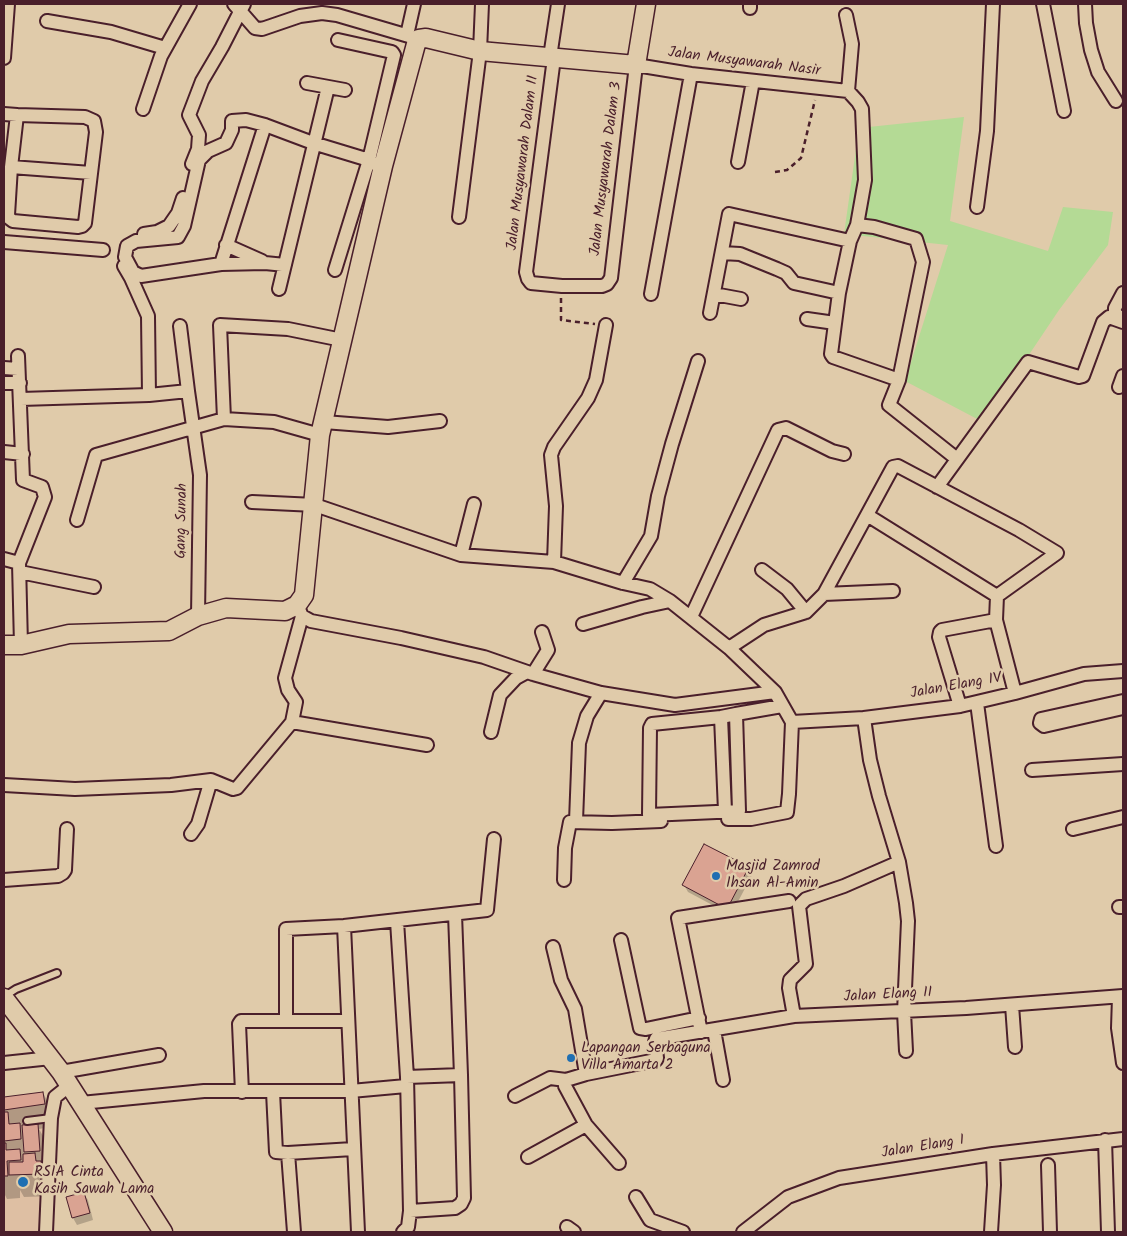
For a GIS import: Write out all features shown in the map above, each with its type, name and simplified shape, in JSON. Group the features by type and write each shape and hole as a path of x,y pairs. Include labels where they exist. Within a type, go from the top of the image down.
{"street":[{"path":"4,56 8,4"},
{"path":"143,109 161,56 190,4"},
{"path":"336,270 379,162 416,44 413,37 414,4"},
{"path":"459,217 480,51 482,4"},
{"name":"Jalan Musyawarah Dalam II","path":"558,4 526,272 531,283 562,286"},
{"path":"150,394 148,316 123,264 120,251 121,242 133,235 158,232 169,226 178,214 190,169 198,149 198,135 189,115 202,81 240,7 255,28 262,29 300,16 339,9 413,37 426,38 480,51 636,65 646,4"},
{"path":"977,207 986,131 993,4"},
{"path":"1043,4 1064,111"},
{"path":"1085,4 1091,50 1098,72 1116,101"},
{"path":"846,15 852,44 848,91 858,102 863,117 865,180 857,226 850,241 838,294 832,356 899,380"},
{"path":"46,21 111,32 165,48"},
{"path":"4,784 75,789 171,785 211,780 237,788 292,722 296,702 288,690 285,678 304,595 322,428 379,162 394,55 392,52 338,40"},
{"name":"Jalan Musyawarah Nasir","path":"636,65 691,74 848,91"},
{"name":"Jalan Musyawarah Dalam 3","path":"562,286 602,286 607,284 611,278 636,65"},
{"path":"651,294 691,74"},
{"path":"738,162 753,81"},
{"path":"306,83 345,90"},
{"path":"279,289 328,87"},
{"path":"4,114 17,114 85,117 94,122 96,132 85,223 78,227 13,221 8,215 17,114"},
{"path":"285,266 265,263 221,264 141,276 133,272 125,257 127,246 136,241 178,237 184,226 199,160 208,151 226,143 232,130 232,121 246,120 264,125 313,143 379,162"},
{"path":"221,264 264,125"},
{"path":"11,167 91,173"},
{"path":"710,313 729,214 850,241"},
{"path":"857,226 874,227 915,238 923,262 899,380 890,405 957,459"},
{"path":"4,242 103,250"},
{"path":"226,245 265,263"},
{"path":"722,252 740,254 778,269 786,273 794,283 838,294"},
{"path":"1123,293 1115,308 1116,314 1123,318"},
{"path":"714,294 741,299"},
{"path":"937,487 1028,362 1083,376 1103,322 1109,316 1123,322"},
{"path":"807,319 836,323"},
{"path":"224,418 220,325 288,329 342,340"},
{"path":"554,562 556,506 551,455 588,398 596,380 606,325"},
{"name":"Gang Sunah","path":"180,326 192,428 200,475 198,616"},
{"path":"623,583 651,536 661,487 698,361"},
{"path":"4,368 18,362 23,480 42,487 45,497 20,567 12,645 69,634 169,631 198,616 226,608 300,611 311,620 484,657 530,673 601,693 675,705 775,692"},
{"path":"4,383 20,383"},
{"path":"21,399 188,391"},
{"path":"77,520 96,455 224,418 322,428 388,427 440,421"},
{"path":"691,617 778,430 786,428 832,451 844,454"},
{"path":"4,452 23,454"},
{"path":"729,648 764,625 806,612 824,594 893,467 898,466 1019,530 1057,553 997,596"},
{"path":"252,502 314,505 461,555 554,562 623,583 650,589 670,601 729,648 775,692 792,722 787,812 751,818 612,823 570,822 565,848 564,880"},
{"path":"461,555 474,504"},
{"path":"867,515 997,596"},
{"path":"4,559 20,567 94,586"},
{"path":"762,570 787,589 806,612"},
{"path":"824,594 892,591"},
{"path":"997,596 996,620 1015,693"},
{"path":"583,624 670,601"},
{"path":"960,706 939,637 940,632 942,630 996,620"},
{"path":"491,732 500,695 516,678 530,673 548,650 542,632"},
{"name":"Jalan Elang IV","path":"792,722 864,718 960,706 1084,674 1123,672"},
{"path":"576,821 579,743 587,716 601,693"},
{"path":"1123,701 1041,719 1040,723 1044,726 1123,708"},
{"path":"977,703 996,846"},
{"path":"736,714 739,811 649,815 650,728 652,724 655,722 720,717 736,714 782,706"},
{"path":"720,717 725,811"},
{"path":"864,718 870,760 899,862 908,921 904,1016 906,1051"},
{"path":"292,722 428,745"},
{"path":"1032,770 1123,764"},
{"path":"191,834 198,824 211,780"},
{"path":"1073,829 1123,817"},
{"path":"4,880 58,876 63,873 65,870 67,828"},
{"path":"286,1021 286,929 397,921 487,910 494,839"},
{"path":"794,1016 789,988 790,980 806,964 799,906 806,899 844,886 899,862"},
{"path":"723,1080 708,1031 699,1018 678,918 789,901"},
{"path":"410,1211 455,1208 463,1201 461,1075 455,914"},
{"path":"397,921 407,1082 410,1211 408,1227 403,1232"},
{"path":"344,926 358,1232"},
{"path":"621,940 640,1028 646,1030 699,1018"},
{"path":"515,1096 550,1078 566,1080 586,1074 575,1009 561,980 553,947"},
{"path":"1121,997 1118,1028 1123,1064"},
{"name":"Jalan Elang II","path":"586,1074 656,1060 656,1039 794,1016 904,1016 1012,1005 1121,997"},
{"path":"4,998 60,1072 163,1232"},
{"path":"1012,1005 1015,1046"},
{"path":"862,1022 904,1016"},
{"path":"242,1092 240,1022 348,1021"},
{"path":"4,1063 60,1072 159,1056"},
{"path":"46,1232 51,1118 60,1072"},
{"path":"81,1103 204,1091 351,1091 461,1075"},
{"path":"566,1080 565,1086 586,1125 619,1163"},
{"path":"273,1092 274,1150 278,1153 353,1149"},
{"path":"528,1157 586,1125"},
{"path":"1104,1140 1108,1232"},
{"name":"Jalan Elang I","path":"743,1232 788,1197 839,1178 993,1154 1104,1140 1123,1140"},
{"path":"288,1153 294,1232"},
{"path":"991,1232 994,1185 993,1154"},
{"path":"1048,1165 1050,1232"},
{"path":"636,1198 650,1220 683,1232"}],"lane":[{"path":"4,998 16,989 58,973"},
{"path":"26,1122 51,1118"}],"path":[{"path":"775,172 786,170 801,158 818,88"},
{"path":"562,286 561,320 606,325"}],"shaded area":[{"name":"RSIA Cinta Kasih Sawah Lama","path":"55,1099 43,1131 40,1232 4,1232 4,1105"}],"green space":[{"path":"964,117 950,221 1048,251 1063,207 1113,212 1108,245 1059,310 1008,386 981,421 905,381 948,245 844,234 859,128"}],"building":[{"name":"Masjid Zamrod Ihsan Al-Amin","path":"704,844 749,867 727,909 682,885"},
{"path":"43,1092 45,1104 4,1110 4,1097"},
{"path":"4,1112 8,1112 9,1124 20,1123 21,1139 4,1141"},
{"path":"38,1124 40,1151 24,1152 22,1125"},
{"path":"4,1143 6,1143 6,1150 20,1149 21,1160 7,1161 8,1176 4,1176"},
{"path":"35,1153 36,1161 41,1161 42,1174 9,1175 9,1162 23,1162 23,1154"},
{"path":"84,1192 90,1213 72,1218 66,1197"}],"place":[{"name":"Masjid Zamrod Ihsan Al-Amin","path":"716,876"},
{"name":"Lapangan Serbaguna Villa Amarta 2","path":"571,1058"},
{"name":"RSIA Cinta Kasih Sawah Lama","path":"23,1182"}]}
